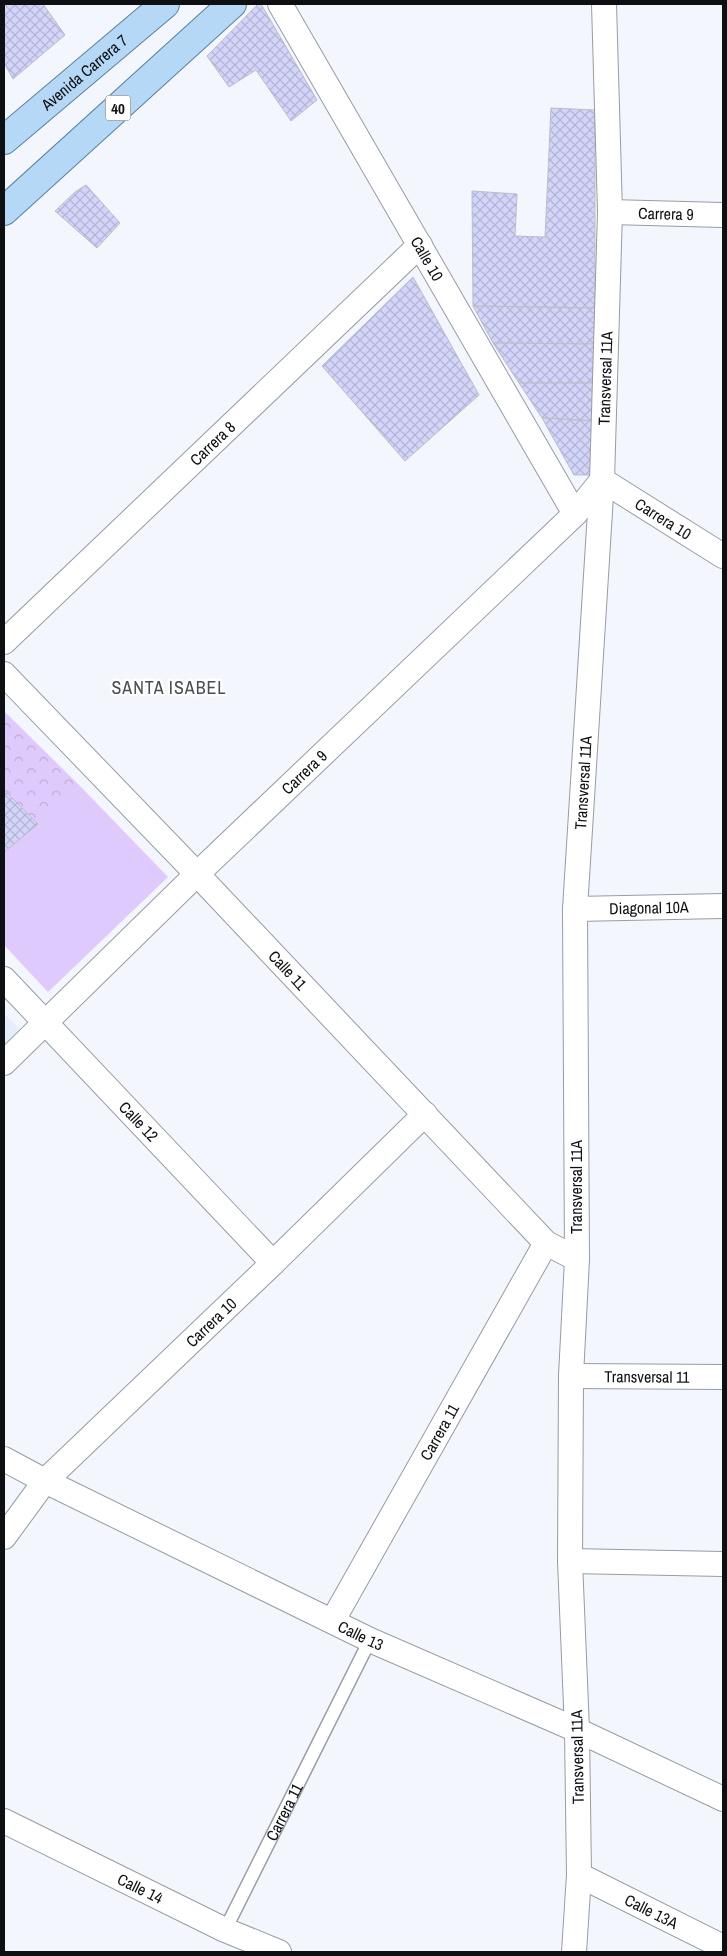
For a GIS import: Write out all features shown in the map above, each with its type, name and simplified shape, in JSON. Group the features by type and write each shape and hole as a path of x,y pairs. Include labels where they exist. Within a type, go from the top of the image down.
{"main road":[{"name":"Avenida Carrera 7","path":"4,140 165,4"},
{"name":"40","path":"4,211 232,4"}],"street":[{"name":"Calle 10","path":"280,4 575,514"},
{"name":"Transversal 11A","path":"574,1952 579,1875 577,1730 570,1562 571,1376 577,1259 575,909 602,480 610,212 604,4"},
{"name":"Carrera 9","path":"610,212 723,215"},
{"name":"Carrera 8","path":"4,642 420,244"},
{"name":"Carrera 9","path":"4,1063 197,874 575,514 602,480"},
{"name":"Carrera 10","path":"602,480 723,556"},
{"name":"Calle 11","path":"4,674 197,874 546,1243 577,1259"},
{"name":"Diagonal 10A","path":"575,909 723,906"},
{"name":"Calle 12","path":"4,979 273,1263"},
{"name":"Carrera 10","path":"4,1537 45,1481 273,1263 425,1114"},
{"name":"Carrera 11","path":"333,1620 546,1243"},
{"name":"Transversal 11","path":"571,1376 723,1378"},
{"name":"Calle 13","path":"4,1459 45,1481 333,1620 370,1640 577,1730 723,1799"},
{"path":"570,1562 723,1564"},
{"name":"Calle 14","path":"4,1821 225,1930 279,1952"},
{"name":"Calle 13A","path":"579,1875 723,1947"}],"lane":[{"name":"Carrera 11","path":"225,1930 370,1640"}],"shaded area":[{"path":"4,1013 20,1030 4,1045"}],"green space":[{"path":"4,711 80,786 38,824 4,792"},
{"path":"80,786 168,877 48,992 4,945 4,852"}],"building":[{"path":"4,4 43,4 65,35 13,79 4,63"},
{"path":"258,4 261,4 317,100 291,121 256,70 229,87 207,56"},
{"path":"551,108 595,110 595,308 473,306 472,191 517,194 515,236 545,237"},
{"path":"86,185 120,223 97,248 55,211 75,192"},
{"path":"413,277 479,395 405,461 322,366"},
{"path":"473,306 595,308 595,344 493,343"},
{"path":"493,343 595,344 595,383 519,383"},
{"path":"519,383 595,383 595,421 542,418"},
{"path":"542,418 595,421 593,475 574,475"},
{"path":"4,792 38,824 4,852"}],"district":[{"name":"SANTA ISABEL","path":"169,687"}]}
